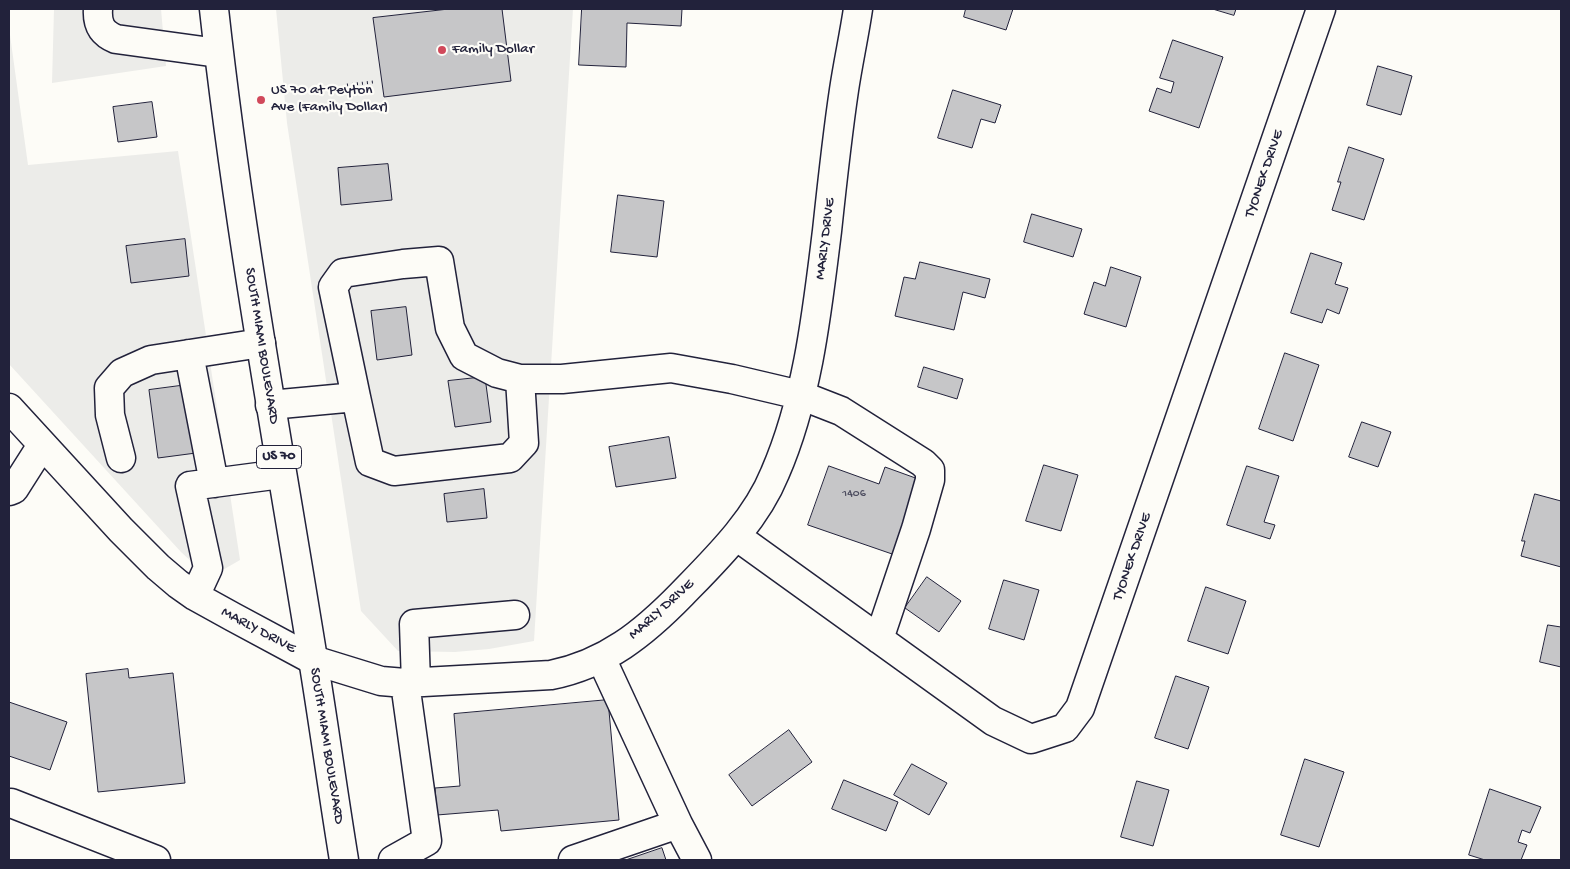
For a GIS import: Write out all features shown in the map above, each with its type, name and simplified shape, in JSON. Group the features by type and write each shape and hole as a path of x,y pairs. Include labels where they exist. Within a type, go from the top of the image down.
{"main road":[{"path":"98,9 99,24 102,31 116,39 218,53"},
{"name":"SOUTH MIAMI BOULEVARD","path":"214,9 233,166 260,343 344,860"},
{"name":"MARLY DRIVE","path":"9,408 158,567 195,596 313,660 381,681 411,683 551,675 569,671 601,658 642,633 702,574 736,536 775,474 791,427 805,376 817,312 844,90 858,9"},
{"name":"TYONEK DRIVE","path":"736,536 993,721 1031,739 1065,728 1080,708 1321,9"},
{"path":"520,379 524,442 510,458 394,471 370,462 333,287 343,274 403,264 439,261 450,328 464,356 497,373 520,379 562,380 671,368 732,379 800,395 841,411 923,463 930,470 930,480 916,529 878,639"},
{"path":"121,458 110,415 109,388 122,373 151,360 260,343"},
{"path":"188,354 214,483"},
{"path":"270,405 356,397"},
{"path":"9,491 14,490 42,445"},
{"path":"195,596 208,568 190,486 282,474"},
{"path":"393,860 427,841 411,683 414,624 516,615"},
{"path":"601,658 678,824 697,860"},
{"path":"11,802 156,860"},
{"path":"573,860 678,824"}],"path":[{"path":"347,85 373,82"}],"shaded area":[{"path":"54,9 161,9 166,66 52,83"},
{"path":"276,9 573,9 534,641 489,649 455,652 398,651 361,611 287,123"},
{"path":"10,35 28,165 178,151 240,560 209,578 181,552 9,364"}],"building":[{"name":"Family Dollar","path":"449,9 502,9 511,81 384,97 373,18"},
{"path":"582,9 682,9 681,26 627,23 626,67 579,65"},
{"path":"966,9 1013,9 1006,30 964,17"},
{"path":"1213,9 1236,9 1234,15"},
{"path":"1173,40 1223,57 1199,128 1149,111 1157,88 1171,93 1174,82 1160,78"},
{"path":"1378,66 1412,76 1401,115 1367,105"},
{"path":"953,90 1001,105 995,123 981,119 972,148 938,138"},
{"path":"152,102 157,137 118,142 113,107"},
{"path":"1349,147 1384,159 1364,220 1332,210 1341,182 1338,182"},
{"path":"388,164 392,200 341,205 338,168"},
{"path":"618,195 664,201 657,257 611,252"},
{"path":"1032,214 1082,229 1073,257 1024,242"},
{"path":"185,239 189,276 131,283 126,246"},
{"path":"1311,253 1342,263 1335,284 1348,288 1339,314 1327,309 1322,323 1291,313"},
{"path":"920,262 990,279 985,298 963,292 954,330 895,316 904,277 915,279"},
{"path":"1111,267 1141,277 1126,327 1084,314 1094,282 1105,286"},
{"path":"406,307 412,355 377,360 371,311"},
{"path":"1285,353 1319,365 1293,441 1259,429"},
{"path":"924,367 963,379 957,399 918,387"},
{"path":"485,377 491,422 455,427 448,381"},
{"path":"187,385 196,453 158,458 149,390"},
{"path":"1362,422 1391,432 1378,467 1349,457"},
{"path":"669,437 676,478 616,487 609,447"},
{"path":"1044,465 1078,475 1061,531 1026,521"},
{"path":"829,466 879,484 885,467 921,480 895,555 808,525"},
{"path":"1247,466 1279,476 1264,522 1275,525 1270,539 1227,525"},
{"path":"484,489 487,518 447,522 444,494"},
{"path":"1535,494 1561,501 1561,567 1521,556 1525,541 1522,541"},
{"path":"927,577 961,601 939,632 905,608"},
{"path":"1004,580 1039,590 1024,640 989,629"},
{"path":"1206,587 1246,601 1228,654 1188,641"},
{"path":"1548,625 1561,627 1561,667 1540,662"},
{"path":"128,669 129,678 173,673 185,783 98,792 86,674"},
{"path":"1176,676 1209,687 1188,749 1155,738"},
{"path":"608,700 619,820 501,831 498,810 437,815 435,788 460,786 454,714"},
{"path":"9,702 67,722 50,770 9,756"},
{"path":"789,730 812,762 752,806 729,775"},
{"path":"1305,759 1344,772 1319,847 1281,835"},
{"path":"912,764 947,783 929,815 894,795"},
{"path":"844,780 898,802 886,831 832,809"},
{"path":"1137,781 1169,790 1153,846 1121,837"},
{"path":"1490,789 1541,807 1530,833 1522,830 1518,842 1527,845 1521,860 1485,860 1469,855"},
{"path":"662,848 666,860 626,860"}],"place":[{"name":"Family Dollar","path":"442,50"},
{"name":"US 70 at Peyton Ave (Family Dollar)","path":"261,100"}]}
